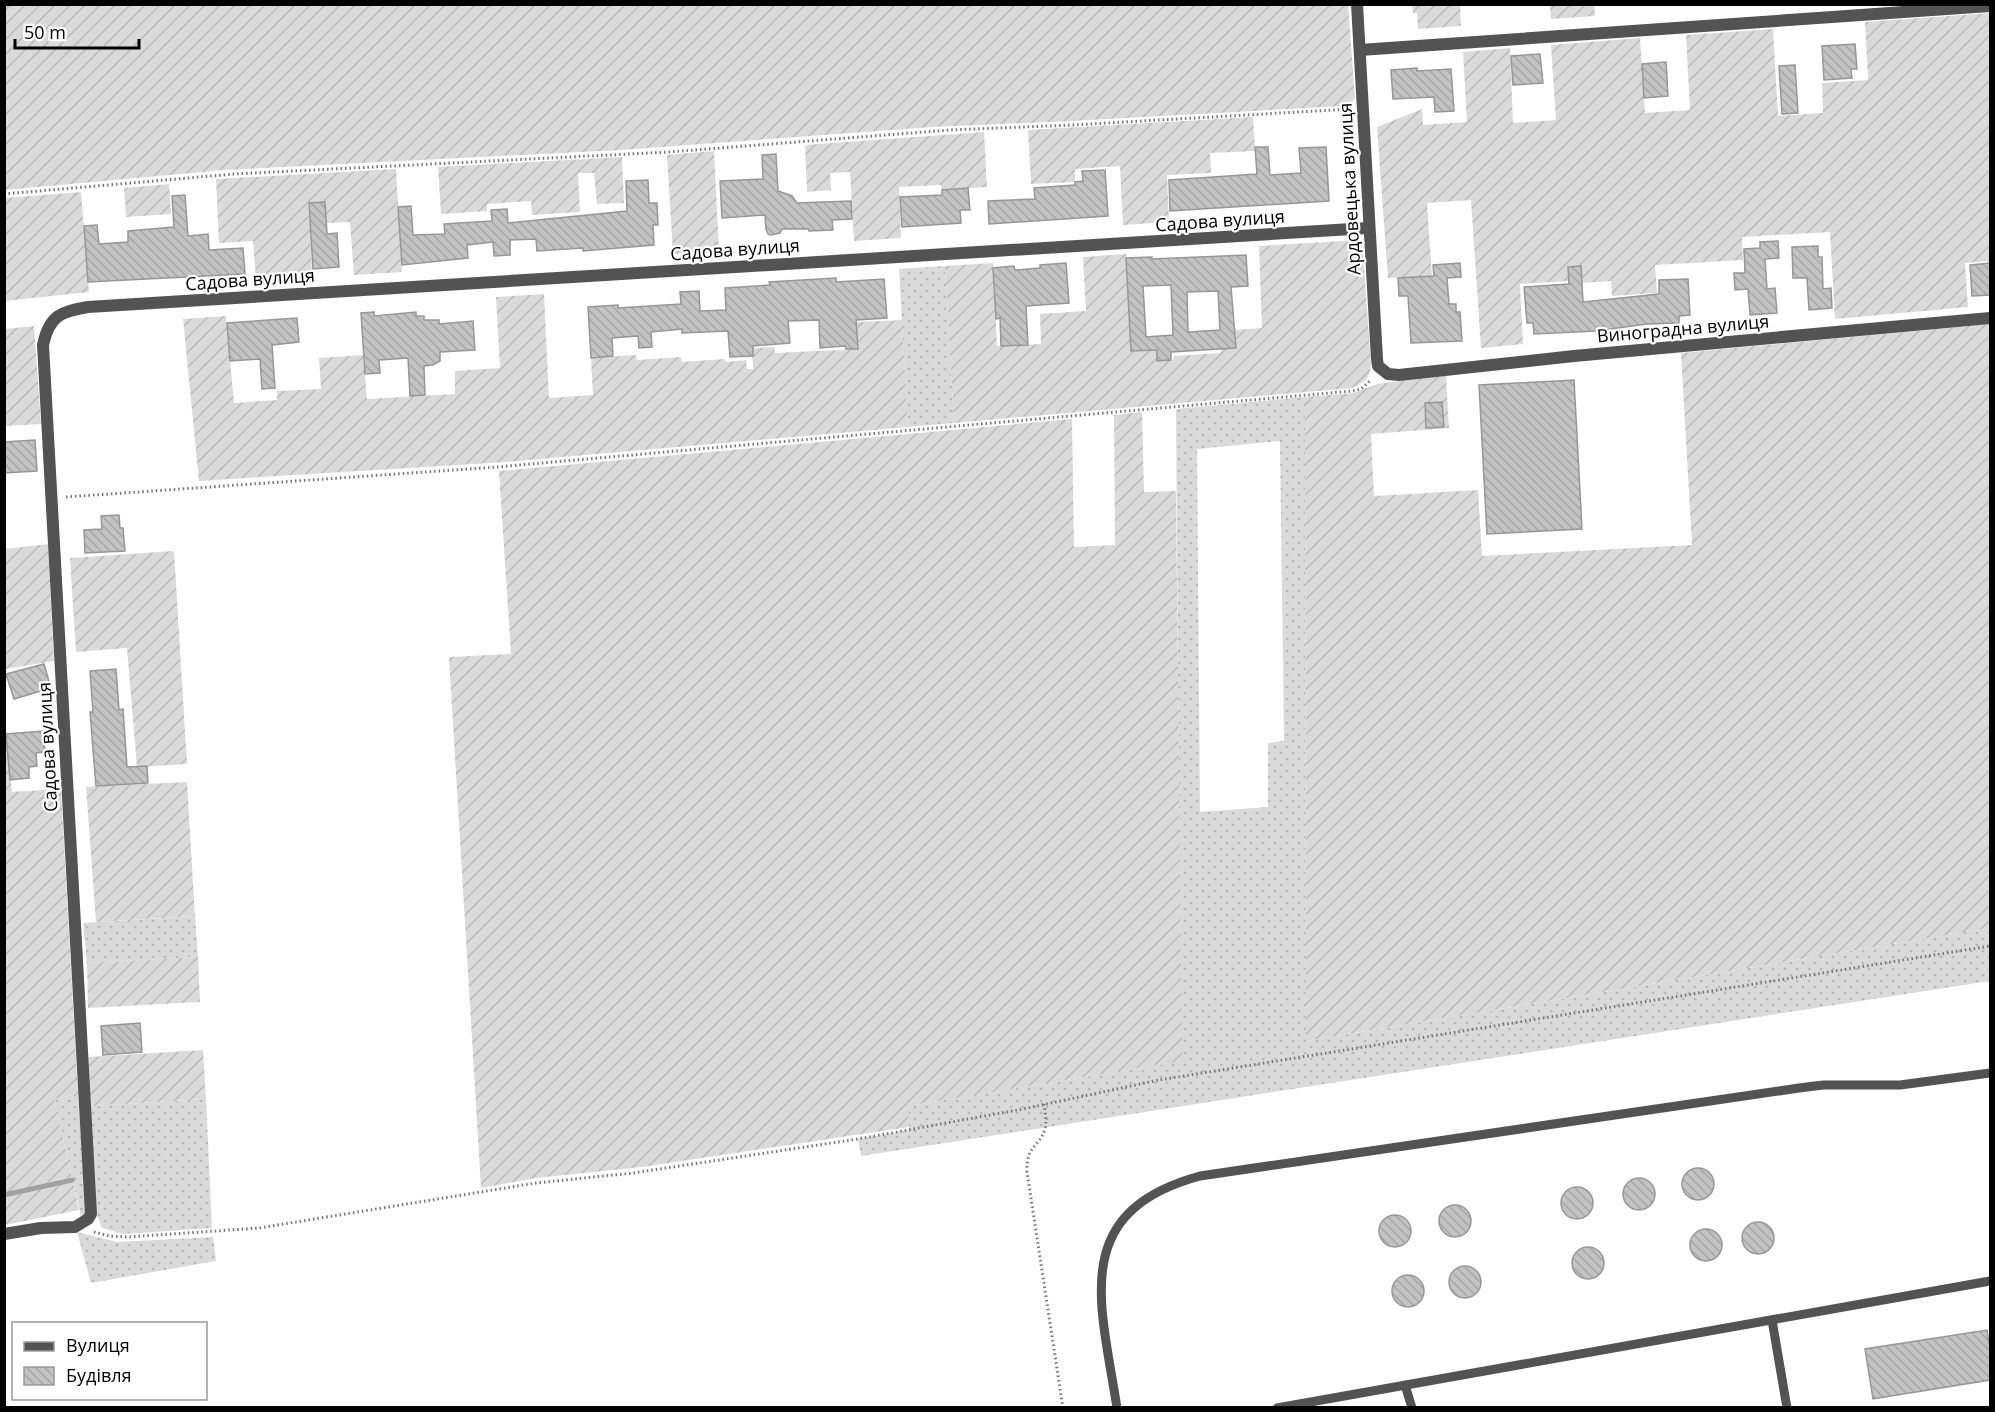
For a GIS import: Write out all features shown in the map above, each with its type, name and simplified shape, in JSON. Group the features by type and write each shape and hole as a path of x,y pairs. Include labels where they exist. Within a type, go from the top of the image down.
{"street":[{"name":"Ардовецька вулиця","path":"1357,4 1368,228 1377,359 1381,370"},
{"path":"1360,50 1990,6"},
{"name":"Садова вулиця","path":"75,1227 88,1220 91,1214 43,345 46,331 52,321 72,310 88,307 1368,228"},
{"name":"Виноградна вулиця","path":"1381,370 1388,374 1399,375 1574,356 1990,318"},
{"path":"4,1234 41,1228 75,1227"}],"lane":[{"path":"1117,1407 1100,1303 1100,1280 1104,1257 1112,1236 1123,1221 1157,1192 1177,1182 1212,1174 1799,1088 1900,1085 1990,1073"},
{"path":"1277,1407 1990,1281"},
{"path":"1772,1320 1787,1407"},
{"path":"1405,1385 1412,1407"}],"path":[{"path":"4,194 224,174 669,152 949,130 1363,108"},
{"path":"52,498 497,467 1352,391 1361,388 1381,370"},
{"path":"75,1227 119,1237 259,1228 525,1185 633,1173 858,1138 1044,1104 1159,1080 1990,946"},
{"path":"1044,1104 1045,1130 1029,1152 1027,1172 1063,1407"}],"shaded area":[{"path":"5,4 1348,5 1355,98 1350,104 1344,106 933,127 621,150 224,170 5,190"},
{"path":"1412,5 1460,5 1461,26 1418,29 1417,13 1413,13"},
{"path":"1550,5 1594,5 1595,16 1551,19"},
{"path":"1990,13 1990,261 1965,263 1968,307 1835,319 1830,232 1742,237 1743,260 1655,265 1657,293 1612,296 1611,281 1582,283 1581,266 1568,267 1569,281 1520,284 1523,344 1481,348 1471,200 1427,203 1432,276 1388,278 1377,127 1422,109 1423,125 1467,122 1463,52 1510,48 1513,123 1556,120 1551,45 1640,38 1645,113 1690,110 1686,35 1773,29 1778,116 1823,113 1822,83 1868,80 1865,22"},
{"path":"1253,117 1255,151 1210,153 1211,173 1167,175 1169,222 1123,225 1120,166 1075,169 1075,182 1031,184 1028,130"},
{"path":"984,132 987,187 942,190 941,185 899,187 901,238 854,241 850,172 830,173 831,190 807,192 805,145"},
{"path":"714,151 719,251 673,254 667,155"},
{"path":"622,157 624,203 597,204 594,173 578,173 580,212 532,215 531,201 487,204 487,211 441,214 438,167"},
{"path":"396,169 402,272 354,275 350,222 327,223 325,202 309,203 312,277 256,281 253,241 219,243 216,179"},
{"path":"169,184 171,214 126,217 124,188"},
{"path":"81,192 89,292 5,301 5,198"},
{"path":"1362,240 1371,364 1368,376 1357,386 954,423 945,266 993,263 997,346 1041,344 1040,314 1086,311 1083,257 1126,254 1131,351 1157,350 1157,361 1173,360 1174,356 1221,353 1221,349 1236,348 1235,330 1262,328 1259,246"},
{"path":"945,266 954,423 908,427 899,269"},
{"path":"544,294 549,398 593,395 591,358 636,355 637,360 681,357 682,362 746,360 747,369 753,369 752,348 774,347 775,353 858,349 856,322 902,320 908,427 506,462 199,481 183,319 226,316 234,403 277,400 277,391 321,389 319,358 363,355 367,399 455,394 455,371 500,368 496,297"},
{"path":"1990,324 1990,928 1306,1041 1305,397 1353,393 1377,384 1446,375 1449,428 1371,434 1374,496 1478,490 1482,556 1692,545 1681,353"},
{"path":"34,326 41,424 5,426 5,329"},
{"path":"1305,397 1306,1041 1990,928 1990,981 861,1156 858,1139 909,1130 908,1106 1181,1061 1176,409","holes":["1280,441 1284,741 1268,743 1268,807 1200,812 1197,449"]},
{"path":"1142,412 1144,492 1176,491 1182,1061 908,1106 909,1127 642,1167 536,1178 481,1188 449,657 511,654 499,471 1072,419 1074,547 1115,545 1114,415"},
{"path":"48,544 54,661 5,669 5,549"},
{"path":"174,551 187,764 137,767 127,648 76,652 70,558"},
{"path":"4,718 12,792 61,789 78,1094 54,1099 72,1177 5,1193"},
{"path":"187,782 195,916 96,922 86,787"},
{"path":"195,916 198,957 87,963 83,923"},
{"path":"198,957 200,1002 88,1008 87,963"},
{"path":"203,1050 206,1099 90,1106 88,1057"},
{"path":"78,1094 86,1212 82,1220 54,1099"},
{"path":"206,1099 212,1228 123,1234 102,1228 96,1212 90,1106"},
{"path":"73,1182 79,1210 5,1225 5,1197"},
{"path":"77,1232 117,1242 213,1237 216,1261 91,1283"}],"building":[{"path":"1855,44 1857,69 1851,69 1852,78 1824,80 1822,46"},
{"path":"1540,54 1543,83 1513,85 1511,56"},
{"path":"1666,62 1668,96 1644,98 1642,64"},
{"path":"1795,65 1798,113 1782,114 1779,66"},
{"path":"1417,68 1417,71 1451,69 1454,111 1435,112 1434,97 1393,99 1391,70"},
{"path":"1255,147 1268,147 1270,175 1301,173 1299,148 1326,147 1329,201 1170,211 1169,180 1257,174"},
{"path":"776,154 778,191 792,196 797,203 851,201 852,219 832,220 833,230 782,229 780,233 771,235 766,229 765,215 722,218 720,181 763,179 762,155"},
{"path":"1105,170 1108,216 989,224 988,201 1035,199 1034,188 1075,185 1075,182 1083,181 1082,171"},
{"path":"648,180 649,203 657,203 658,225 653,225 654,245 583,251 583,248 537,251 536,239 510,240 510,255 494,256 493,242 467,245 468,258 402,265 398,207 411,206 413,235 445,234 444,224 492,221 491,210 507,209 508,223 627,211 626,181"},
{"path":"968,188 970,210 960,210 961,223 902,227 900,197 942,195 942,190"},
{"path":"185,195 188,236 208,234 209,250 243,248 245,274 88,282 84,226 97,225 99,244 128,242 128,231 174,227 172,196"},
{"path":"325,202 327,234 337,233 339,267 313,269 309,203"},
{"path":"1778,241 1779,258 1765,259 1767,289 1775,288 1777,313 1750,315 1748,289 1735,290 1734,273 1745,273 1744,249 1760,248 1760,242"},
{"path":"1818,246 1818,257 1822,257 1823,289 1831,288 1832,308 1809,310 1807,278 1793,278 1792,247"},
{"path":"1246,255 1248,286 1231,287 1236,348 1171,352 1171,360 1157,361 1157,350 1131,351 1126,258 1152,257 1152,259","holes":["1171,285 1173,335 1146,337 1143,286","1218,291 1220,330 1188,332 1187,292"]},
{"path":"1066,263 1069,303 1026,306 1028,345 1001,346 1000,318 996,319 993,268 1014,266 1015,270"},
{"path":"1460,263 1461,277 1447,278 1449,304 1456,304 1456,312 1460,312 1462,341 1411,343 1408,296 1399,296 1398,278 1434,276 1433,265"},
{"path":"1990,263 1990,295 1972,296 1970,265"},
{"path":"1581,266 1583,302 1659,294 1659,280 1688,279 1690,315 1679,316 1679,323 1534,334 1533,323 1527,323 1524,287 1569,284 1568,267"},
{"path":"836,278 836,282 884,279 887,318 856,320 858,349 846,349 845,346 820,348 819,320 788,321 790,343 753,346 753,356 730,357 728,331 682,333 682,329 651,332 652,347 639,348 638,336 612,338 613,356 591,358 588,307 618,305 618,308 681,304 680,292 699,291 700,311 726,310 725,288 770,285 769,282"},
{"path":"374,312 374,316 416,312 416,316 424,316 424,320 439,320 439,324 473,321 475,350 440,352 440,361 424,366 425,395 410,396 408,358 379,360 380,373 365,374 361,313"},
{"path":"297,318 299,342 272,345 275,388 262,389 260,359 230,361 227,323"},
{"path":"1574,380 1582,529 1487,534 1479,385"},
{"path":"1442,402 1444,427 1426,428 1425,403"},
{"path":"35,440 37,471 4,473 4,442"},
{"path":"119,515 120,528 123,528 125,551 85,553 84,530 102,529 101,516"},
{"path":"44,664 51,688 14,699 6,674"},
{"path":"116,669 119,710 123,709 127,767 147,766 148,783 96,786 90,712 93,712 90,671"},
{"path":"43,731 45,752 36,753 37,766 29,767 29,778 10,780 6,734"},
{"path":"140,1023 142,1052 103,1055 101,1026"},
{"path":"1698,1168 1709,1173 1714,1184 1709,1195 1698,1200 1687,1195 1682,1184 1687,1173"},
{"path":"1639,1178 1650,1183 1655,1194 1650,1205 1639,1210 1628,1205 1623,1194 1628,1183"},
{"path":"1577,1187 1588,1192 1593,1203 1588,1214 1577,1219 1566,1214 1561,1203 1566,1192"},
{"path":"1455,1205 1466,1210 1471,1221 1466,1232 1455,1237 1444,1232 1439,1221 1444,1210"},
{"path":"1395,1215 1406,1220 1411,1231 1406,1242 1395,1247 1384,1242 1379,1231 1384,1220"},
{"path":"1758,1222 1769,1227 1774,1238 1769,1249 1758,1254 1747,1249 1742,1238 1747,1227"},
{"path":"1706,1229 1717,1234 1722,1245 1717,1256 1706,1261 1695,1256 1690,1245 1695,1234"},
{"path":"1588,1247 1599,1252 1604,1263 1599,1274 1588,1279 1577,1274 1572,1263 1577,1252"},
{"path":"1465,1266 1476,1271 1481,1282 1476,1293 1465,1298 1454,1293 1449,1282 1454,1271"},
{"path":"1408,1275 1419,1280 1424,1291 1419,1302 1408,1307 1397,1302 1392,1291 1397,1280"},
{"path":"1987,1330 1990,1349 1990,1380 1873,1399 1865,1349"}],"waterway":[{"path":"4,1195 72,1180"}]}
